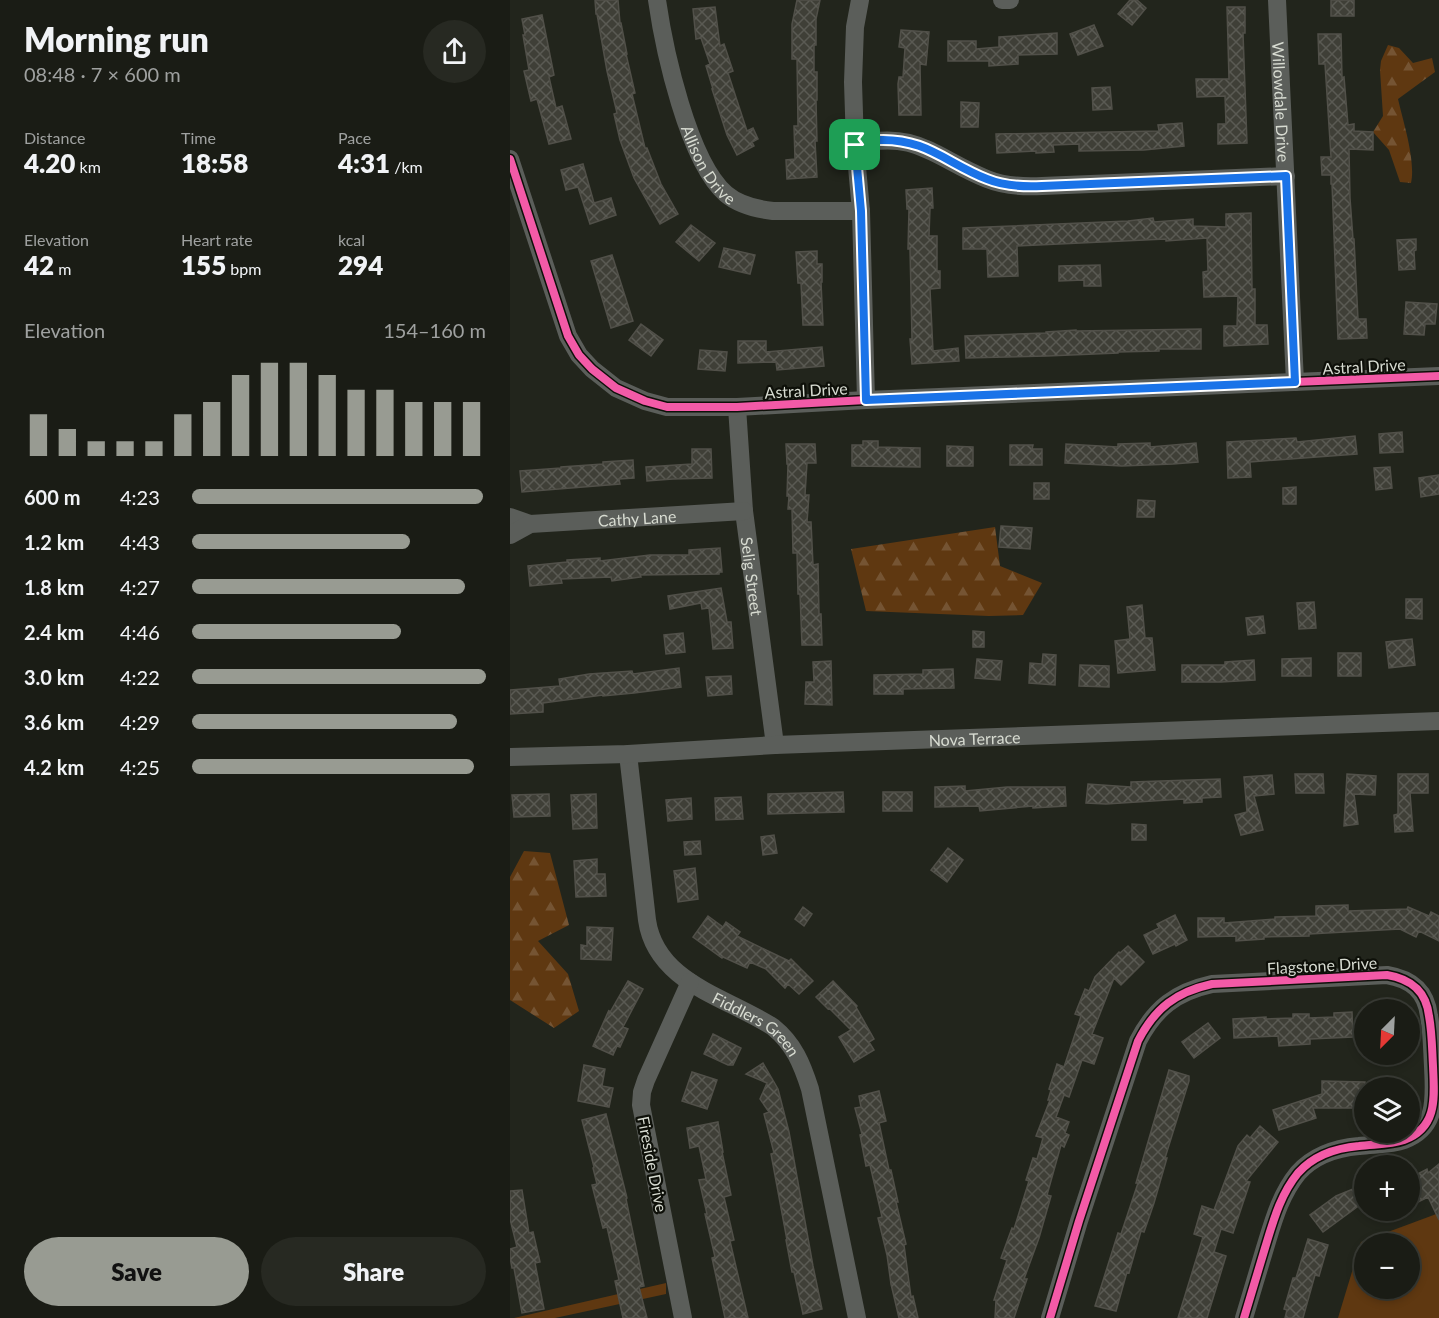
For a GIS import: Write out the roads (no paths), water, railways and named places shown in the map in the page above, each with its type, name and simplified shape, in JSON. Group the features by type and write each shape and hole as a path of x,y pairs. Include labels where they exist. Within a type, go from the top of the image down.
{"street":[{"name":"Allison Drive","path":"657,0 670,65 696,148 706,168 725,193 735,201 761,210 861,211"},
{"path":"860,0 853,56 855,145 861,211 866,400"},
{"path":"1002,0 1010,0"},
{"name":"Willowdale Drive","path":"1277,0 1295,382"},
{"path":"855,145 878,140 910,143 930,150 987,179 1020,186 1286,176"},
{"name":"Astral Drive","path":"510,159 568,336 579,355 616,388 629,395 666,407 737,407 1439,376"},
{"name":"Selig Street","path":"737,407 744,511 775,745"},
{"name":"Cathy Lane","path":"510,517 530,524 744,511"},
{"name":"Cathy Lane","path":"510,535 530,524"},
{"name":"Nova Terrace","path":"510,757 628,754 775,745 1439,722"},
{"name":"Fiddlers Green","path":"628,754 647,920 654,945 666,963 682,977 773,1026 789,1043 801,1062 813,1100 857,1318"},
{"name":"Flagstone Drive","path":"1050,1318 1138,1041 1157,1012 1186,992 1212,984 1387,975 1406,980 1421,993 1428,1003 1434,1101 1431,1113 1420,1130 1407,1138 1332,1150 1314,1160 1298,1173 1276,1211 1244,1318"},
{"name":"Fireside Drive","path":"683,1318 641,1105 646,1080 690,982"}]}
